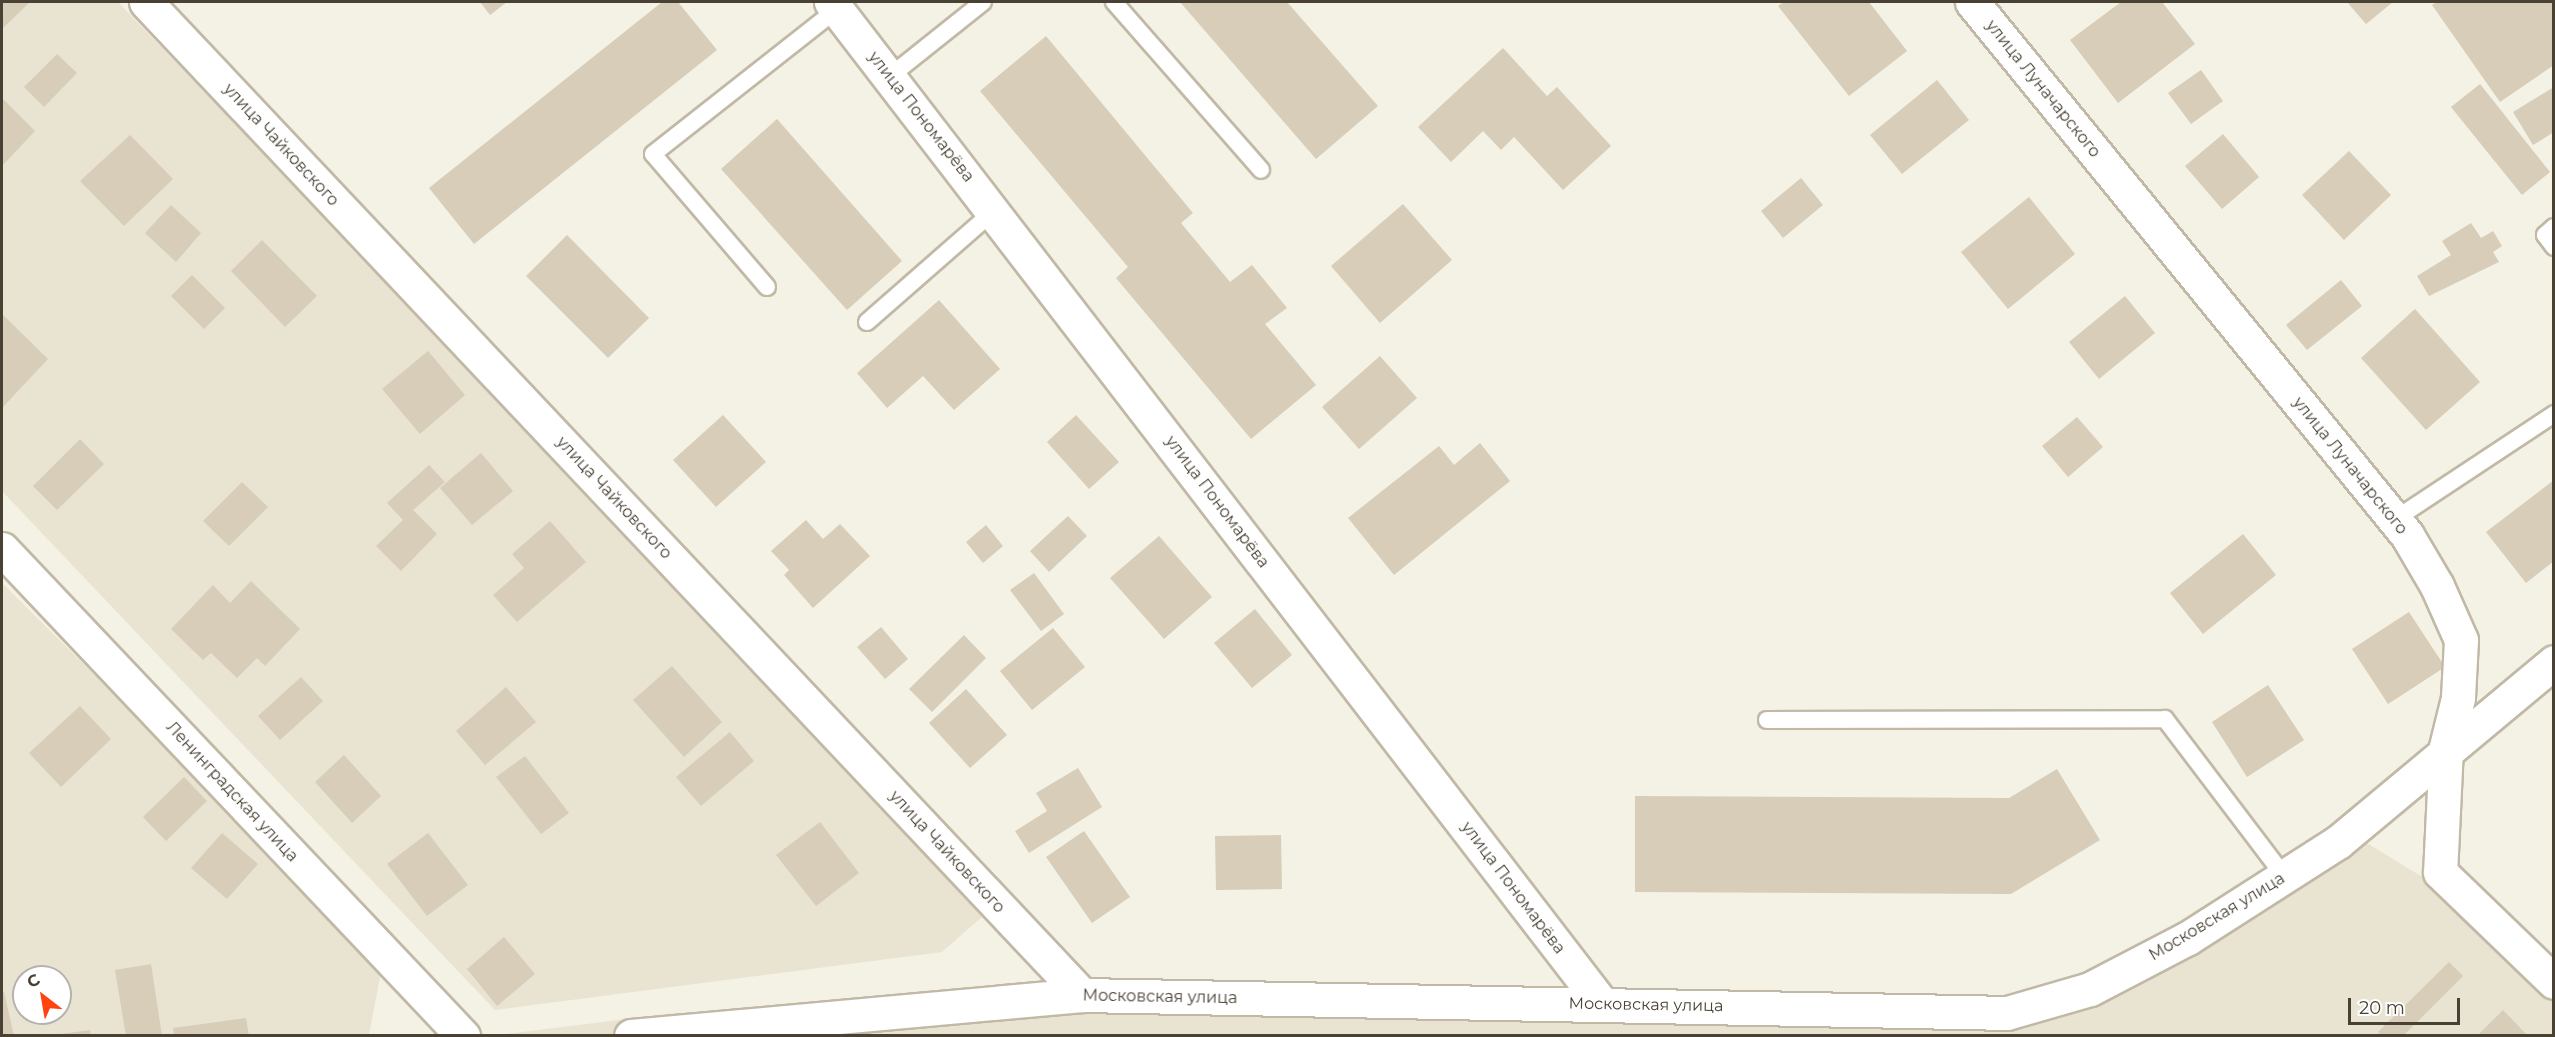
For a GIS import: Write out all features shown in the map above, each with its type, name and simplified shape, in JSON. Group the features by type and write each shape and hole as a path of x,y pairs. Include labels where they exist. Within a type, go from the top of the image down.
{"street":[{"name":"улица Чайковского","path":"146,2 1082,995"},
{"name":"улица Луначарского","path":"1979,4 2394,520 2437,586 2461,640 2458,698 2446,747 2440,872 2553,982"},
{"name":"улица Пономарёва","path":"834,5 1602,1004"},
{"name":"Ленинградская улица","path":"2,549 463,1035"},
{"name":"Московская улица","path":"631,1035 1082,995 2007,1013 2090,989 2188,939 2338,842 2446,747 2553,662"}],"lane":[{"path":"889,77 983,2"},
{"path":"1114,2 1261,170"},
{"path":"767,286 653,154 834,5"},
{"path":"867,322 994,211"},
{"path":"2553,227 2546,235 2553,247"},
{"path":"2394,520 2553,414"},
{"path":"1767,720 2164,719 2284,876"}],"shaded area":[{"path":"2,2 118,2 991,909 942,952 495,1010 2,491"},
{"path":"2,583 383,961 369,1035 2,1035"},
{"path":"2357,837 2460,900 2554,989 2553,1036 489,1036 667,1014 1093,986 2029,1003"}],"building":[{"path":"2,2 29,3 2,29"},
{"path":"480,2 507,2 490,15"},
{"path":"662,2 678,2 717,50 474,244 429,188"},
{"path":"1180,2 1287,2 1378,106 1316,159"},
{"path":"1784,2 1869,2 1907,51 1849,96 1778,6"},
{"path":"2121,2 2162,2 2195,44 2118,103 2070,40"},
{"path":"2347,2 2393,2 2366,24"},
{"path":"2437,2 2554,2 2554,65 2500,102 2432,5"},
{"path":"1046,36 1193,213 1181,223 1230,282 1252,265 1287,308 1265,324 1316,385 1251,439 1116,278 1128,267 980,91"},
{"path":"1503,48 1547,96 1557,87 1611,146 1563,190 1514,137 1501,150 1483,131 1451,162 1418,127"},
{"path":"57,54 77,73 44,107 24,87"},
{"path":"2201,70 2223,101 2191,124 2168,93"},
{"path":"1937,80 1969,120 1902,174 1870,135"},
{"path":"2480,84 2550,172 2522,195 2451,107"},
{"path":"2554,87 2554,132 2533,145 2513,112"},
{"path":"2,98 35,131 2,166"},
{"path":"777,119 902,261 847,310 721,169"},
{"path":"2223,134 2259,177 2222,209 2185,166"},
{"path":"130,135 173,179 124,226 80,181"},
{"path":"2349,151 2391,195 2344,240 2302,195"},
{"path":"1801,178 1823,205 1783,238 1761,211"},
{"path":"2029,197 2075,254 2008,309 1961,252"},
{"path":"1403,204 1452,260 1380,323 1331,266"},
{"path":"171,205 201,233 176,262 145,233"},
{"path":"2471,223 2481,238 2493,231 2502,246 2493,252 2499,262 2429,296 2417,276 2451,255 2442,241"},
{"path":"567,235 649,318 608,358 526,276"},
{"path":"262,240 317,296 285,327 231,271"},
{"path":"192,275 225,308 204,329 171,296"},
{"path":"2341,280 2362,306 2307,350 2286,325"},
{"path":"2125,296 2155,333 2099,379 2069,342"},
{"path":"939,300 1000,369 954,410 923,376 887,408 857,373"},
{"path":"2415,309 2480,382 2426,430 2361,358"},
{"path":"2,314 48,359 2,408"},
{"path":"428,351 465,395 420,434 382,389"},
{"path":"1380,356 1417,398 1359,449 1322,407"},
{"path":"723,415 766,462 716,507 673,460"},
{"path":"1076,415 1119,462 1089,489 1047,442"},
{"path":"2077,417 2103,447 2068,477 2042,446"},
{"path":"80,439 104,464 57,510 33,486"},
{"path":"1480,443 1510,481 1394,575 1348,518 1439,446 1454,465"},
{"path":"481,453 513,491 472,525 440,488"},
{"path":"429,465 445,482 413,510 437,534 401,571 376,546 403,520 387,503"},
{"path":"2554,480 2554,561 2526,583 2486,532"},
{"path":"242,482 268,507 229,546 203,521"},
{"path":"1068,516 1087,536 1049,572 1030,551"},
{"path":"806,520 823,539 840,524 870,556 813,608 784,575 789,570 771,551"},
{"path":"550,521 586,562 517,622 493,595 524,568 512,554"},
{"path":"986,525 1003,546 983,563 966,542"},
{"path":"2243,534 2276,575 2203,634 2170,593"},
{"path":"1159,536 1212,597 1164,639 1110,578"},
{"path":"1034,573 1064,614 1041,631 1010,590"},
{"path":"251,581 300,629 265,666 257,658 237,678 211,653 203,660 171,629 213,585 230,603"},
{"path":"1255,609 1292,655 1252,688 1214,643"},
{"path":"2409,612 2445,667 2388,704 2352,649"},
{"path":"881,627 908,659 885,679 857,647"},
{"path":"1053,628 1085,667 1032,710 1000,671"},
{"path":"964,635 986,658 932,712 909,689"},
{"path":"672,666 722,722 684,757 633,700"},
{"path":"301,677 323,701 280,740 258,716"},
{"path":"2268,685 2304,740 2247,777 2212,722"},
{"path":"506,687 536,722 485,765 456,731"},
{"path":"966,689 1007,735 970,768 929,723"},
{"path":"80,706 111,739 61,787 29,753"},
{"path":"730,732 754,761 701,806 676,777"},
{"path":"344,755 381,796 352,823 315,782"},
{"path":"525,756 569,813 541,834 496,777"},
{"path":"1078,768 1102,807 1029,853 1015,831 1047,811 1036,793"},
{"path":"2057,769 2100,840 2011,894 1635,892 1635,796 2009,798"},
{"path":"184,777 207,801 166,841 143,817"},
{"path":"820,822 859,873 816,906 776,855"},
{"path":"1084,831 1130,897 1092,923 1046,857"},
{"path":"222,833 258,864 227,899 191,868"},
{"path":"428,833 468,885 427,916 387,864"},
{"path":"1281,835 1282,889 1216,890 1215,836"},
{"path":"504,937 535,974 497,1006 467,969"},
{"path":"2449,962 2463,976 2403,1036 2382,1036 2378,1032"},
{"path":"151,964 162,1036 126,1036 115,970"},
{"path":"2,992 4,992 14,1036 2,1036"},
{"path":"2503,1010 2528,1036 2477,1036"},
{"path":"246,1018 249,1036 174,1036 173,1028"},
{"path":"90,1030 91,1036 61,1036 61,1034"}]}
